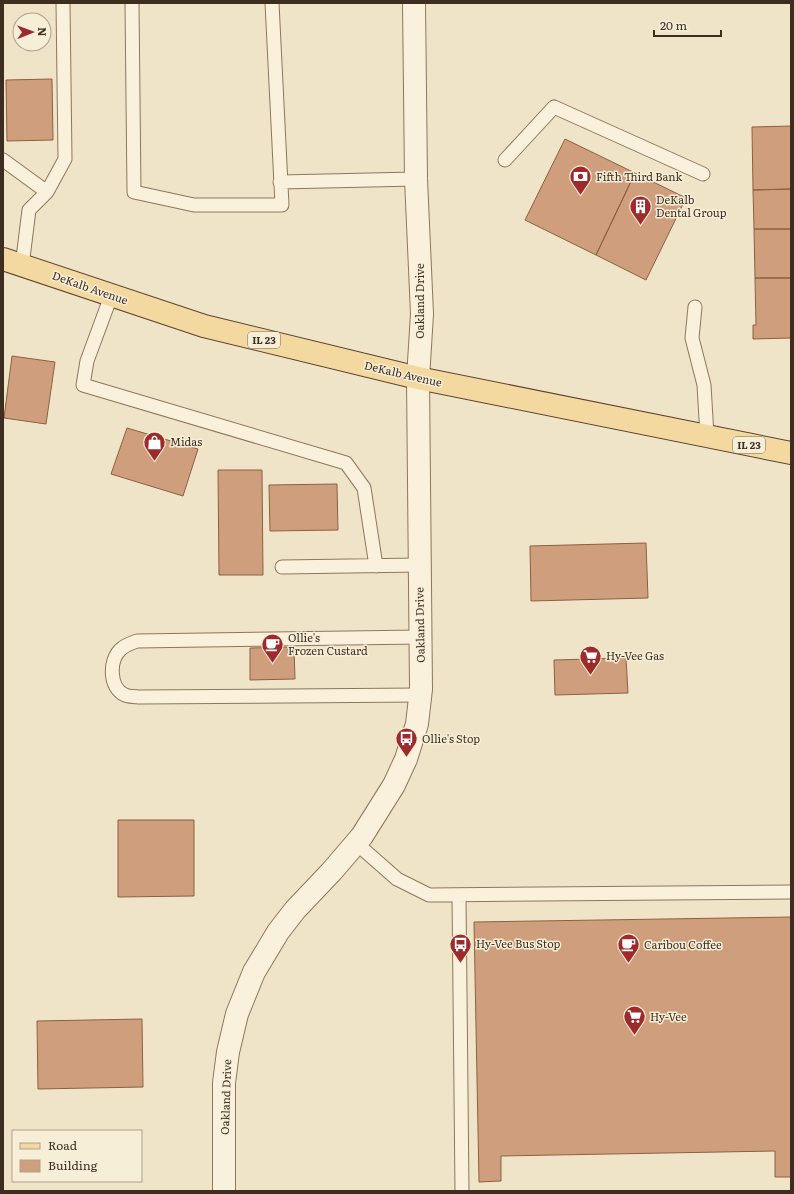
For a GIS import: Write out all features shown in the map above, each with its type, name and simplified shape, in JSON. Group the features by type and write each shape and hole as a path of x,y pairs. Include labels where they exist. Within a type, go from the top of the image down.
{"main road":[{"name":"DeKalb Avenue","path":"12,262 204,326 418,378 791,453"}],"street":[{"name":"Oakland Drive","path":"224,1191 224,1083 228,1052 237,1014 254,972 278,932 295,910 332,871 362,836 394,785 406,759 417,724 420,695 418,378 422,314 416,179 414,3"}],"lane":[{"path":"12,262 29,210 47,192 65,159 63,3"},
{"path":"132,3 134,192 194,205 282,205 272,3"},
{"path":"505,160 554,107 703,174"},
{"path":"3,160 47,192"},
{"path":"280,182 416,179"},
{"path":"111,296 87,361 83,385 346,463 364,488 376,566"},
{"path":"695,307 692,338 704,385 707,436"},
{"path":"282,567 419,565"},
{"path":"420,637 137,640 120,650 115,656 112,667 113,678 118,689 125,695 138,697 420,695"},
{"path":"356,843 397,879 428,895 791,892"},
{"path":"459,895 462,1191"}],"building":[{"path":"52,79 53,140 7,141 6,80"},
{"path":"791,126 791,189 753,190 752,127"},
{"name":"Fifth Third Bank","path":"565,139 635,173 596,255 525,220"},
{"name":"DeKalb Dental Group","path":"635,173 686,198 646,280 596,255"},
{"path":"791,189 791,229 754,229 753,190"},
{"path":"754,229 791,229 791,278 755,278"},
{"path":"755,278 791,278 791,338 753,339 753,325 756,325"},
{"path":"12,356 55,362 46,424 4,418"},
{"name":"Midas","path":"127,428 198,449 183,496 111,474"},
{"path":"218,470 262,470 263,575 219,575"},
{"path":"337,484 338,530 270,531 269,485"},
{"path":"646,543 648,598 531,601 530,546"},
{"name":"Ollie's Frozen Custard","path":"294,647 295,679 250,680 250,648"},
{"name":"Hy-Vee Gas","path":"626,658 628,693 555,695 554,660"},
{"path":"118,820 194,820 194,896 118,897"},
{"name":"Hy-Vee","path":"791,917 791,1177 775,1177 775,1151 501,1156 501,1181 479,1182 474,922"},
{"path":"142,1019 143,1087 38,1089 37,1021"}],"place":[{"name":"Fifth Third Bank","path":"580,196"},
{"name":"DeKalb Dental Group","path":"641,226"},
{"name":"Midas","path":"155,462"},
{"name":"Ollie's Frozen Custard","path":"272,664"},
{"name":"Hy-Vee Gas","path":"591,676"},
{"name":"Ollie's Stop","path":"406,758"},
{"name":"Hy-Vee Bus Stop","path":"460,964"},
{"name":"Caribou Coffee","path":"629,964"},
{"name":"Hy-Vee","path":"634,1036"}]}
